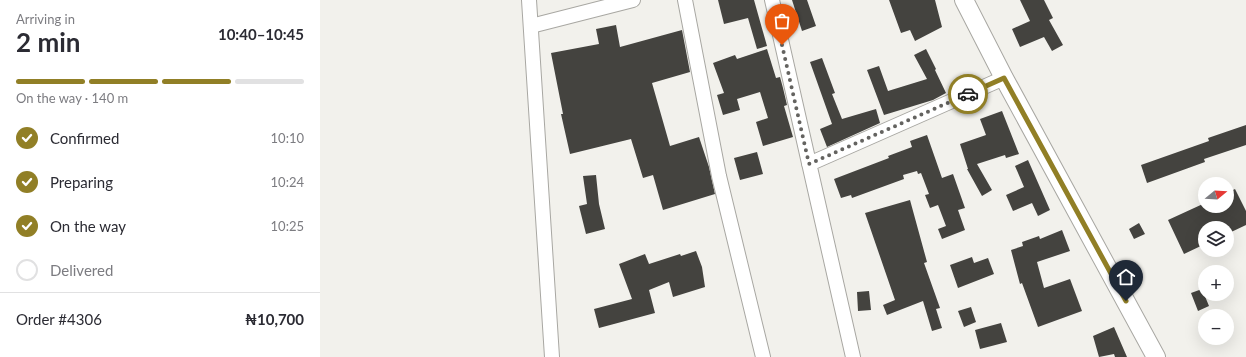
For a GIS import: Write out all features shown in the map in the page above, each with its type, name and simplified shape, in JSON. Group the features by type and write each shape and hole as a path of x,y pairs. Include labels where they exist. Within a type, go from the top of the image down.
{"main road":[{"path":"964,0 1004,78 1156,357"}],"street":[{"path":"529,0 552,357"},
{"path":"531,26 633,0"},
{"path":"685,0 719,176 763,357"},
{"path":"772,0 853,357"},
{"path":"809,164 1004,78"}],"building":[{"path":"718,0 754,0 767,46 757,49 748,18 724,24"},
{"path":"792,0 807,0 816,26 802,31"},
{"path":"889,0 935,0 942,27 915,41 910,30 901,33"},
{"path":"1020,0 1044,0 1053,18 1049,20 1063,45 1052,51 1044,37 1020,47 1012,29 1030,21"},
{"path":"616,25 620,47 682,30 690,72 652,83 670,146 699,137 709,167 715,194 663,210 653,175 643,178 631,139 570,154 561,114 563,114 551,53 599,44 596,29"},
{"path":"767,49 776,78 780,77 787,105 784,106 793,137 763,146 756,122 768,118 760,92 737,99 740,110 723,115 717,95 724,93 713,63 735,55 737,59"},
{"path":"926,49 946,93 933,100 884,115 867,70 879,66 888,91 927,79 914,55"},
{"path":"822,58 835,93 832,94 842,119 876,109 880,123 827,147 820,129 832,124 810,62"},
{"path":"1002,111 1019,154 1006,158 1005,155 977,164 992,190 982,196 967,169 960,144 986,135 980,119"},
{"path":"1246,125 1246,145 1204,159 1205,162 1147,183 1141,165 1209,141 1208,138"},
{"path":"927,135 942,178 953,174 965,208 958,210 965,230 942,239 938,229 946,226 938,205 930,208 925,195 929,194 921,173 918,174 917,171 903,175 904,179 852,198 851,195 841,198 834,179 889,158 888,156 912,147 910,141"},
{"path":"757,152 763,174 740,180 734,158"},
{"path":"1028,160 1050,210 1038,216 1032,203 1013,211 1006,195 1024,187 1015,166"},
{"path":"596,175 599,204 605,229 586,234 579,206 587,204 583,176"},
{"path":"1234,190 1246,211 1246,225 1234,231 1234,221 1198,221 1198,247 1184,254 1168,220 1198,206 1198,213 1234,213"},
{"path":"910,200 927,262 924,263 940,308 936,309 942,328 932,331 923,301 887,315 883,305 895,300 865,213"},
{"path":"1139,223 1145,234 1134,239 1129,229"},
{"path":"1062,230 1070,251 1037,262 1044,288 1070,279 1082,311 1038,327 1022,283 1020,284 1011,250 1023,246 1022,242 1039,236 1040,239"},
{"path":"696,251 702,267 705,287 673,297 669,282 649,290 655,313 599,328 594,309 632,299 619,264 645,254 649,264 680,254 681,256"},
{"path":"972,257 974,263 988,258 994,274 958,288 950,265"},
{"path":"1198,290 1198,301 1207,301 1209,306 1198,309 1198,311 1191,293"},
{"path":"869,291 871,310 858,311 857,292"},
{"path":"971,307 976,322 964,327 958,311"},
{"path":"1001,323 1007,342 980,349 975,330"},
{"path":"1114,327 1127,357 1115,357 1114,354 1099,357 1093,336"}],"way so far":[{"path":"782,45 809,164 968,94"}],"route":[{"path":"968,94 1004,78 1126,301"}]}
